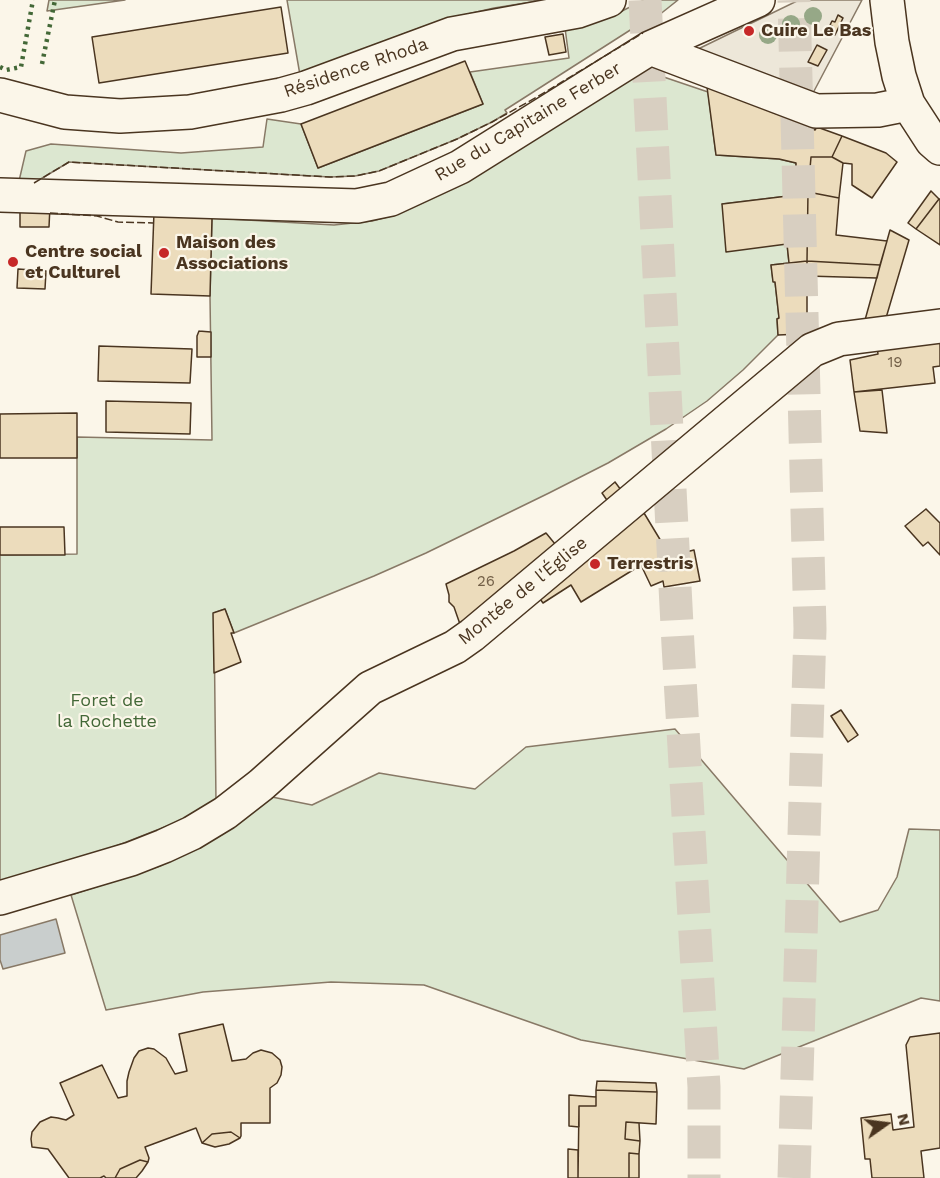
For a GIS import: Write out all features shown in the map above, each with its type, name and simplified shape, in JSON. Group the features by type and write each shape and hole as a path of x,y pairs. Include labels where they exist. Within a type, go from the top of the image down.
{"street":[{"name":"Résidence Rhoda","path":"0,95 65,112 120,116 190,112 306,88 452,34 578,11 609,0"},
{"name":"Rue du Capitaine Ferber","path":"0,195 357,206 391,199 460,167 650,48 758,0"},
{"path":"887,0 898,76 908,104 932,141 940,148"},
{"path":"650,48 816,111 878,110 908,104"},
{"name":"Montée de l'Église","path":"0,898 131,859 192,833 225,813 370,688 455,647 472,635 812,350 839,339 940,326"}],"green space":[{"path":"49,0 125,0 47,11"},
{"path":"287,0 544,0 446,19 300,75"},
{"path":"644,0 678,0 639,31 635,27 505,110 507,113 492,122 379,171 355,176 330,177 69,162 34,183 19,181 26,151 51,144 181,153 263,147 267,119 301,124 318,168 483,104 470,72 569,58 565,28 608,18"},
{"name":"Foret de la Rochette","path":"643,70 708,92 716,155 779,159 796,163 796,195 722,204 787,244 789,263 771,265 779,318 777,319 778,335 743,370 707,401 666,429 608,463 549,493 426,553 234,633 225,609 214,613 216,803 180,821 124,843 0,886 0,555 77,554 77,437 212,440 210,296 212,218 334,225 372,221 395,215 422,203"},
{"path":"675,729 840,922 878,910 897,877 909,829 940,830 940,1001 921,998 744,1069 581,1040 424,985 331,982 203,992 106,1010 71,895 160,866 223,834 267,796 312,805 379,773 475,789 526,747"}],"shaded area":[{"path":"799,0 862,0 813,93 696,50"},
{"path":"56,919 65,953 3,969 0,960 0,935"}],"building":[{"path":"281,7 288,53 99,83 92,37"},
{"path":"838,15 843,18 835,35 829,32 832,26 830,25 832,21 835,22"},
{"path":"563,34 566,52 549,55 545,37"},
{"path":"817,45 827,50 818,66 808,62"},
{"path":"465,61 483,104 318,168 301,124"},
{"path":"707,87 770,107 769,111 791,119 790,121 842,136 832,157 811,157 807,261 789,263 787,244 726,252 722,204 796,195 796,163 779,159 716,155"},
{"path":"842,136 886,153 897,162 872,198 852,185 852,164 843,163 832,157"},
{"path":"811,157 832,157 843,163 839,198 808,192"},
{"path":"931,191 939,199 916,229 908,223"},
{"path":"808,192 839,198 836,235 887,241 880,265 807,261"},
{"path":"940,199 940,245 916,229"},
{"path":"20,205 50,206 49,227 20,227"},
{"path":"154,212 212,218 210,296 151,294"},
{"path":"890,230 909,240 886,318 865,320"},
{"path":"807,261 807,326 800,334 778,335 777,319 779,318 771,265"},
{"path":"807,261 880,265 877,278 807,276"},
{"path":"18,269 46,271 45,289 17,288"},
{"path":"199,331 211,332 211,357 197,357"},
{"path":"940,340 940,366 933,367 935,383 854,392 850,360 878,354 877,347"},
{"path":"99,346 192,349 190,383 98,381"},
{"path":"882,390 887,433 860,431 854,392"},
{"path":"106,401 191,403 190,434 106,432"},
{"path":"77,413 77,458 0,458 0,414"},
{"path":"615,482 624,494 611,506 602,493"},
{"path":"926,509 940,523 940,555 928,542 923,546 905,526"},
{"path":"644,513 670,556 694,550 700,581 664,587 663,581 651,586 641,565 581,602 571,585 543,603 535,592 562,569"},
{"path":"0,527 64,527 65,555 0,555"},
{"path":"546,533 560,550 462,630 454,607 449,602 446,584"},
{"path":"225,609 241,662 214,673 213,613"},
{"path":"841,710 858,735 848,742 831,716"},
{"path":"223,1024 232,1061 246,1059 261,1050 272,1053 280,1060 281,1075 277,1083 270,1088 270,1123 241,1123 240,1138 231,1132 212,1134 202,1143 196,1128 145,1147 148,1162 140,1160 120,1169 115,1178 104,1176 69,1178 48,1149 32,1147 32,1132 40,1122 51,1117 66,1120 74,1115 60,1083 102,1065 118,1098 127,1096 129,1072 139,1051 154,1049 166,1058 175,1074 187,1071 179,1034"},
{"path":"940,1033 940,1148 921,1151 924,1178 872,1178 870,1159 865,1159 861,1118 891,1114 893,1130 914,1127 906,1045 910,1037"},
{"path":"597,1081 656,1083 657,1092 596,1090"},
{"path":"596,1090 657,1092 656,1124 626,1122 625,1139 640,1141 639,1154 629,1153 629,1178 578,1178 579,1106 596,1106"},
{"path":"569,1095 596,1097 596,1106 579,1106 579,1127 569,1126"},
{"path":"626,1122 639,1123 640,1141 625,1139"},
{"path":"231,1132 240,1138 229,1144 215,1147 202,1143 212,1134"},
{"path":"568,1149 578,1150 578,1178 568,1178"},
{"path":"629,1153 639,1154 639,1178 629,1178"},
{"path":"140,1160 148,1162 136,1178 115,1178 120,1169"}],"tunnel":[{"path":"645,0 678,645 704,1087 704,1178"},
{"path":"794,0 810,629 794,1178"}],"hedge":[{"path":"0,67 6,70 21,67 33,0"},
{"path":"42,64 55,0"}],"fence":[{"path":"34,183 69,162 330,177 355,176 379,171 492,122 643,33"},
{"path":"50,213 97,216 118,222 153,223"}],"place":[{"name":"Cuire Le Bas","path":"749,31"},
{"name":"Maison des Associations","path":"164,253"},
{"name":"Centre social et Culturel","path":"13,262"},
{"name":"Terrestris","path":"595,564"}]}
